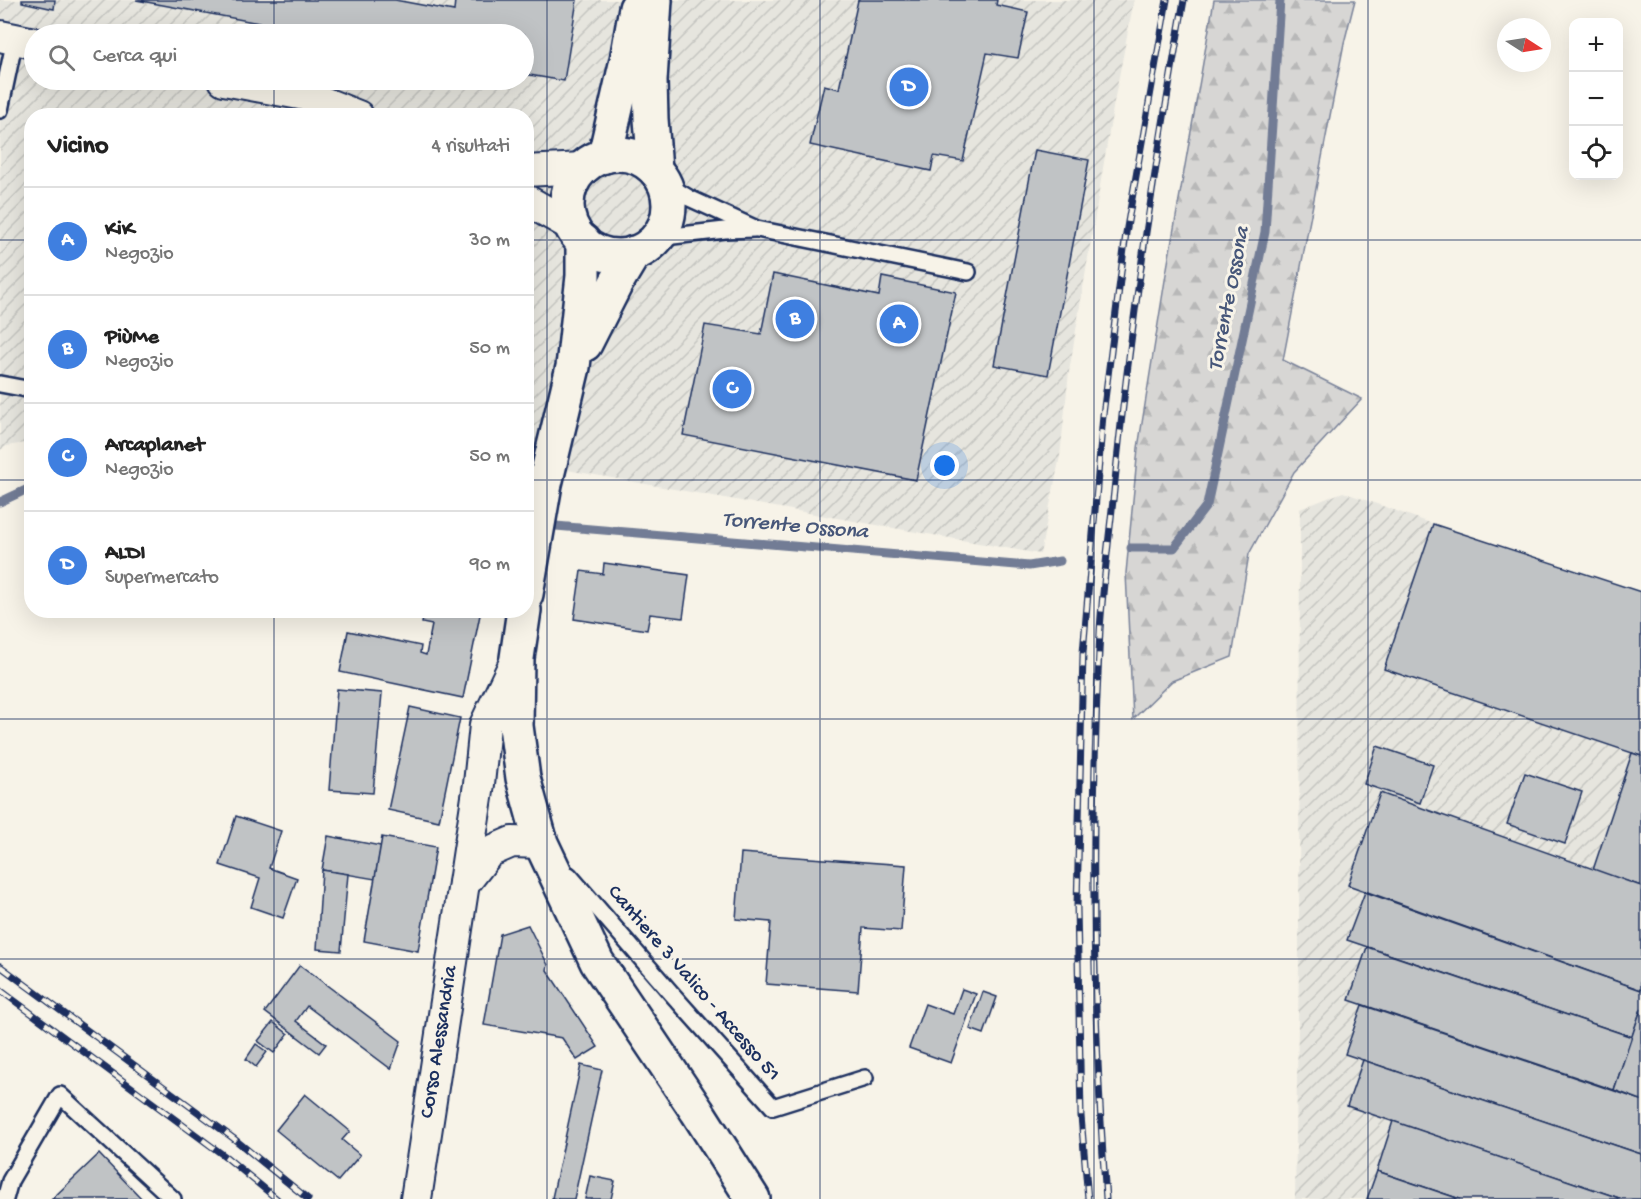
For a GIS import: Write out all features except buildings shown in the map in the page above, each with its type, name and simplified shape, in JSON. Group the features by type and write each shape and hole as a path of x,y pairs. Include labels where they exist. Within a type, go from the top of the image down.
{"main road":[{"path":"594,162 627,60 638,0"},
{"path":"577,233 596,250 620,256 638,252 654,241 663,228 668,213 669,198 660,176 650,90 655,0"},
{"path":"534,547 545,484 573,367 583,276 577,233 568,211 568,195 573,180 594,162 618,154 645,161 660,176"},
{"path":"573,367 599,314 638,252"},
{"path":"523,618 517,658 516,726 523,778 542,843 597,962 698,1111 753,1199"}],"street":[{"path":"278,90 305,95 338,108"},
{"path":"534,170 594,162"},
{"path":"534,205 577,233"},
{"name":"Corso Alessandria","path":"416,1199 464,884 485,725 517,658"},
{"name":"Corso Alessandria","path":"464,884 489,852 512,842 542,843"}],"lane":[{"path":"0,110 17,40"},
{"path":"660,176 689,198 757,229 968,272"},
{"path":"638,252 674,236 757,229"},
{"path":"0,384 24,388"},
{"name":"Cantiere 3 Valico - Accesso 51","path":"542,843 773,1107 865,1078"},
{"path":"4,1199 10,1181 60,1095 173,1199"}],"shaded area":[{"path":"0,0 1134,0 1114,102 1069,372 1060,456 1040,554 567,470 534,474 534,108 24,108 24,443 7,446 0,450"},
{"path":"1343,492 1641,592 1641,1199 1295,1199 1299,965 1300,509"}],"green space":[{"path":"1214,0 1355,0 1344,43 1283,360 1362,399 1294,472 1249,554 1232,657 1172,681 1133,719 1126,573 1138,448"}],"waterway":[{"name":"Torrente Ossona","path":"1131,548 1174,548 1207,505 1265,232 1280,0"},
{"name":"Torrente Ossona","path":"0,502 24,491"},
{"name":"Torrente Ossona","path":"544,525 1029,566 1060,561"}],"railway":[{"path":"1088,1199 1081,1116 1077,906 1083,653 1103,415 1126,233 1167,0"},
{"path":"1106,1199 1101,1128 1094,915 1095,772 1100,630 1120,429 1136,306 1153,183 1184,0"},
{"path":"0,966 233,1138 308,1199"},
{"path":"0,990 226,1157 277,1199"}],"place":[{"name":"ALDI","path":"909,87"},
{"name":"PiùMe","path":"795,319"},
{"name":"KiK","path":"899,324"},
{"name":"Arcaplanet","path":"732,389"}]}
